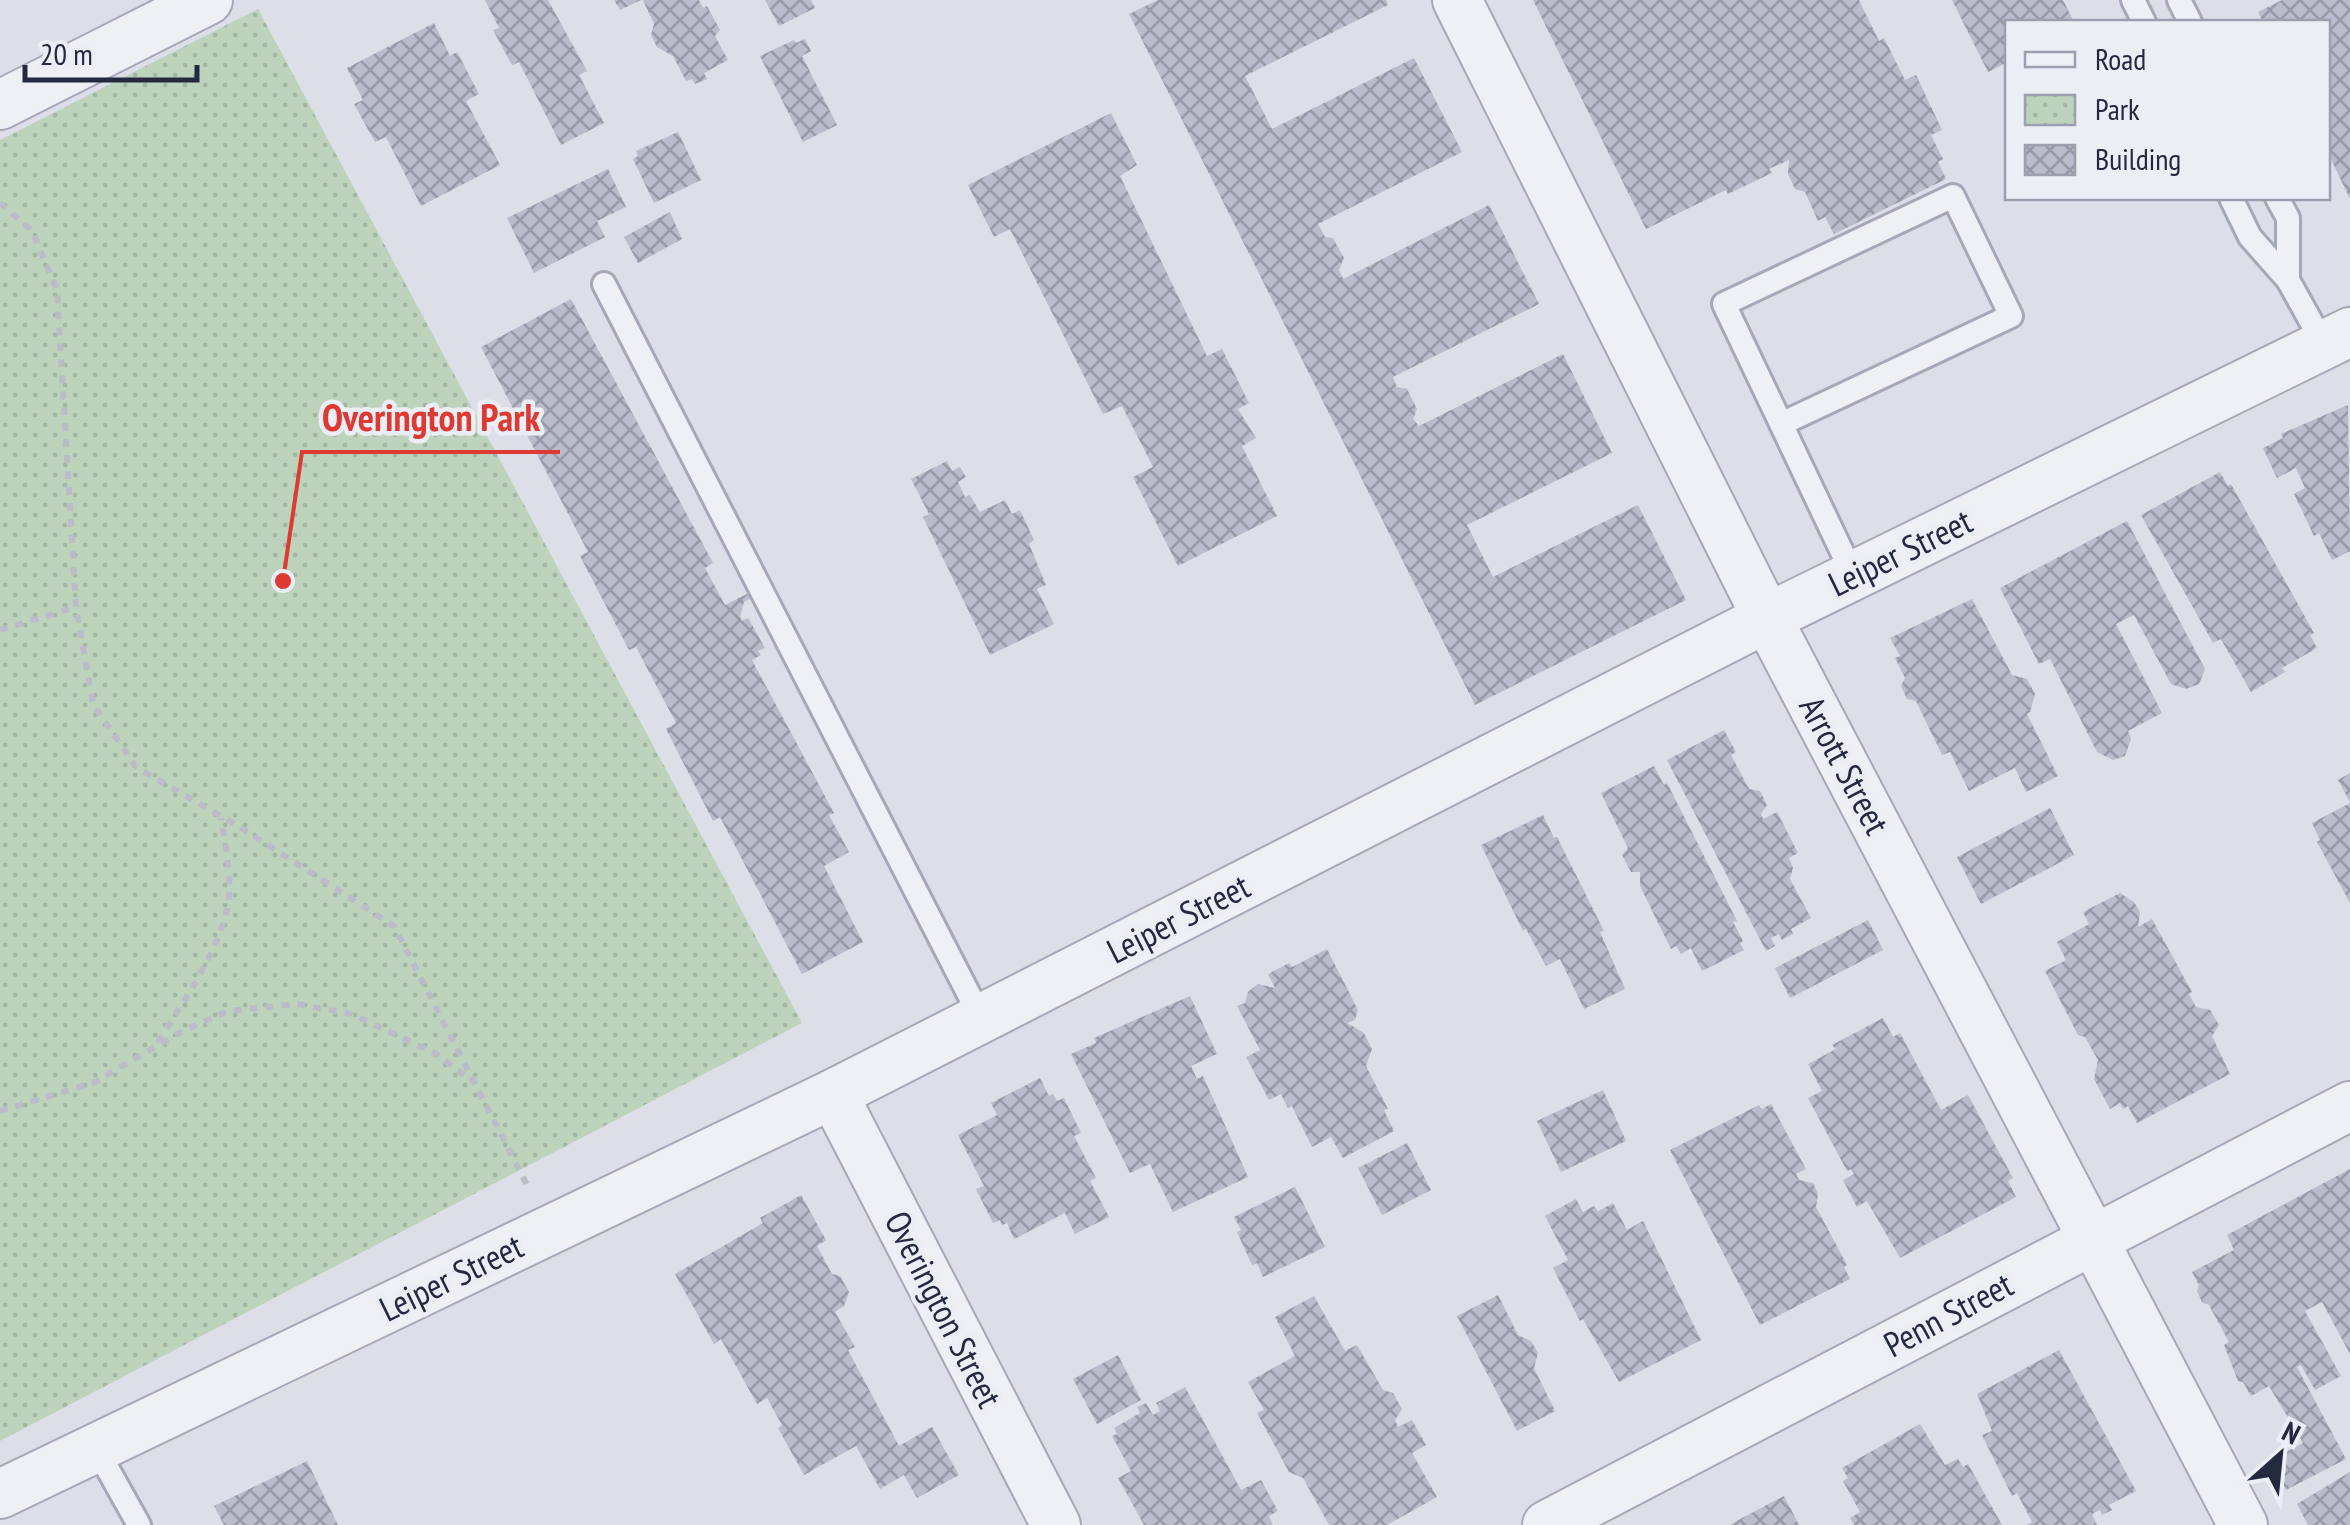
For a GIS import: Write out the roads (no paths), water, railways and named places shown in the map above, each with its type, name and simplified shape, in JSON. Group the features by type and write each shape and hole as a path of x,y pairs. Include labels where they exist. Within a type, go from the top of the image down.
{"street":[{"path":"0,105 208,0"},
{"name":"Arrott Street","path":"1457,0 1767,618 2243,1525"},
{"name":"Leiper Street","path":"0,1494 833,1094 1767,618 2337,338"},
{"name":"Overington Street","path":"833,1094 1056,1525"},
{"name":"Penn Street","path":"1547,1525 2350,1106"}],"lane":[{"path":"1781,424 2011,316 1953,196 1724,304 1781,424 1854,576"},
{"path":"2232,200 2250,237 2337,338"},
{"path":"2278,200 2288,218 2288,280"},
{"path":"604,284 981,1018"},
{"path":"96,1448 139,1525"}],"place":[{"name":"Overington Park","path":"283,581"}]}
